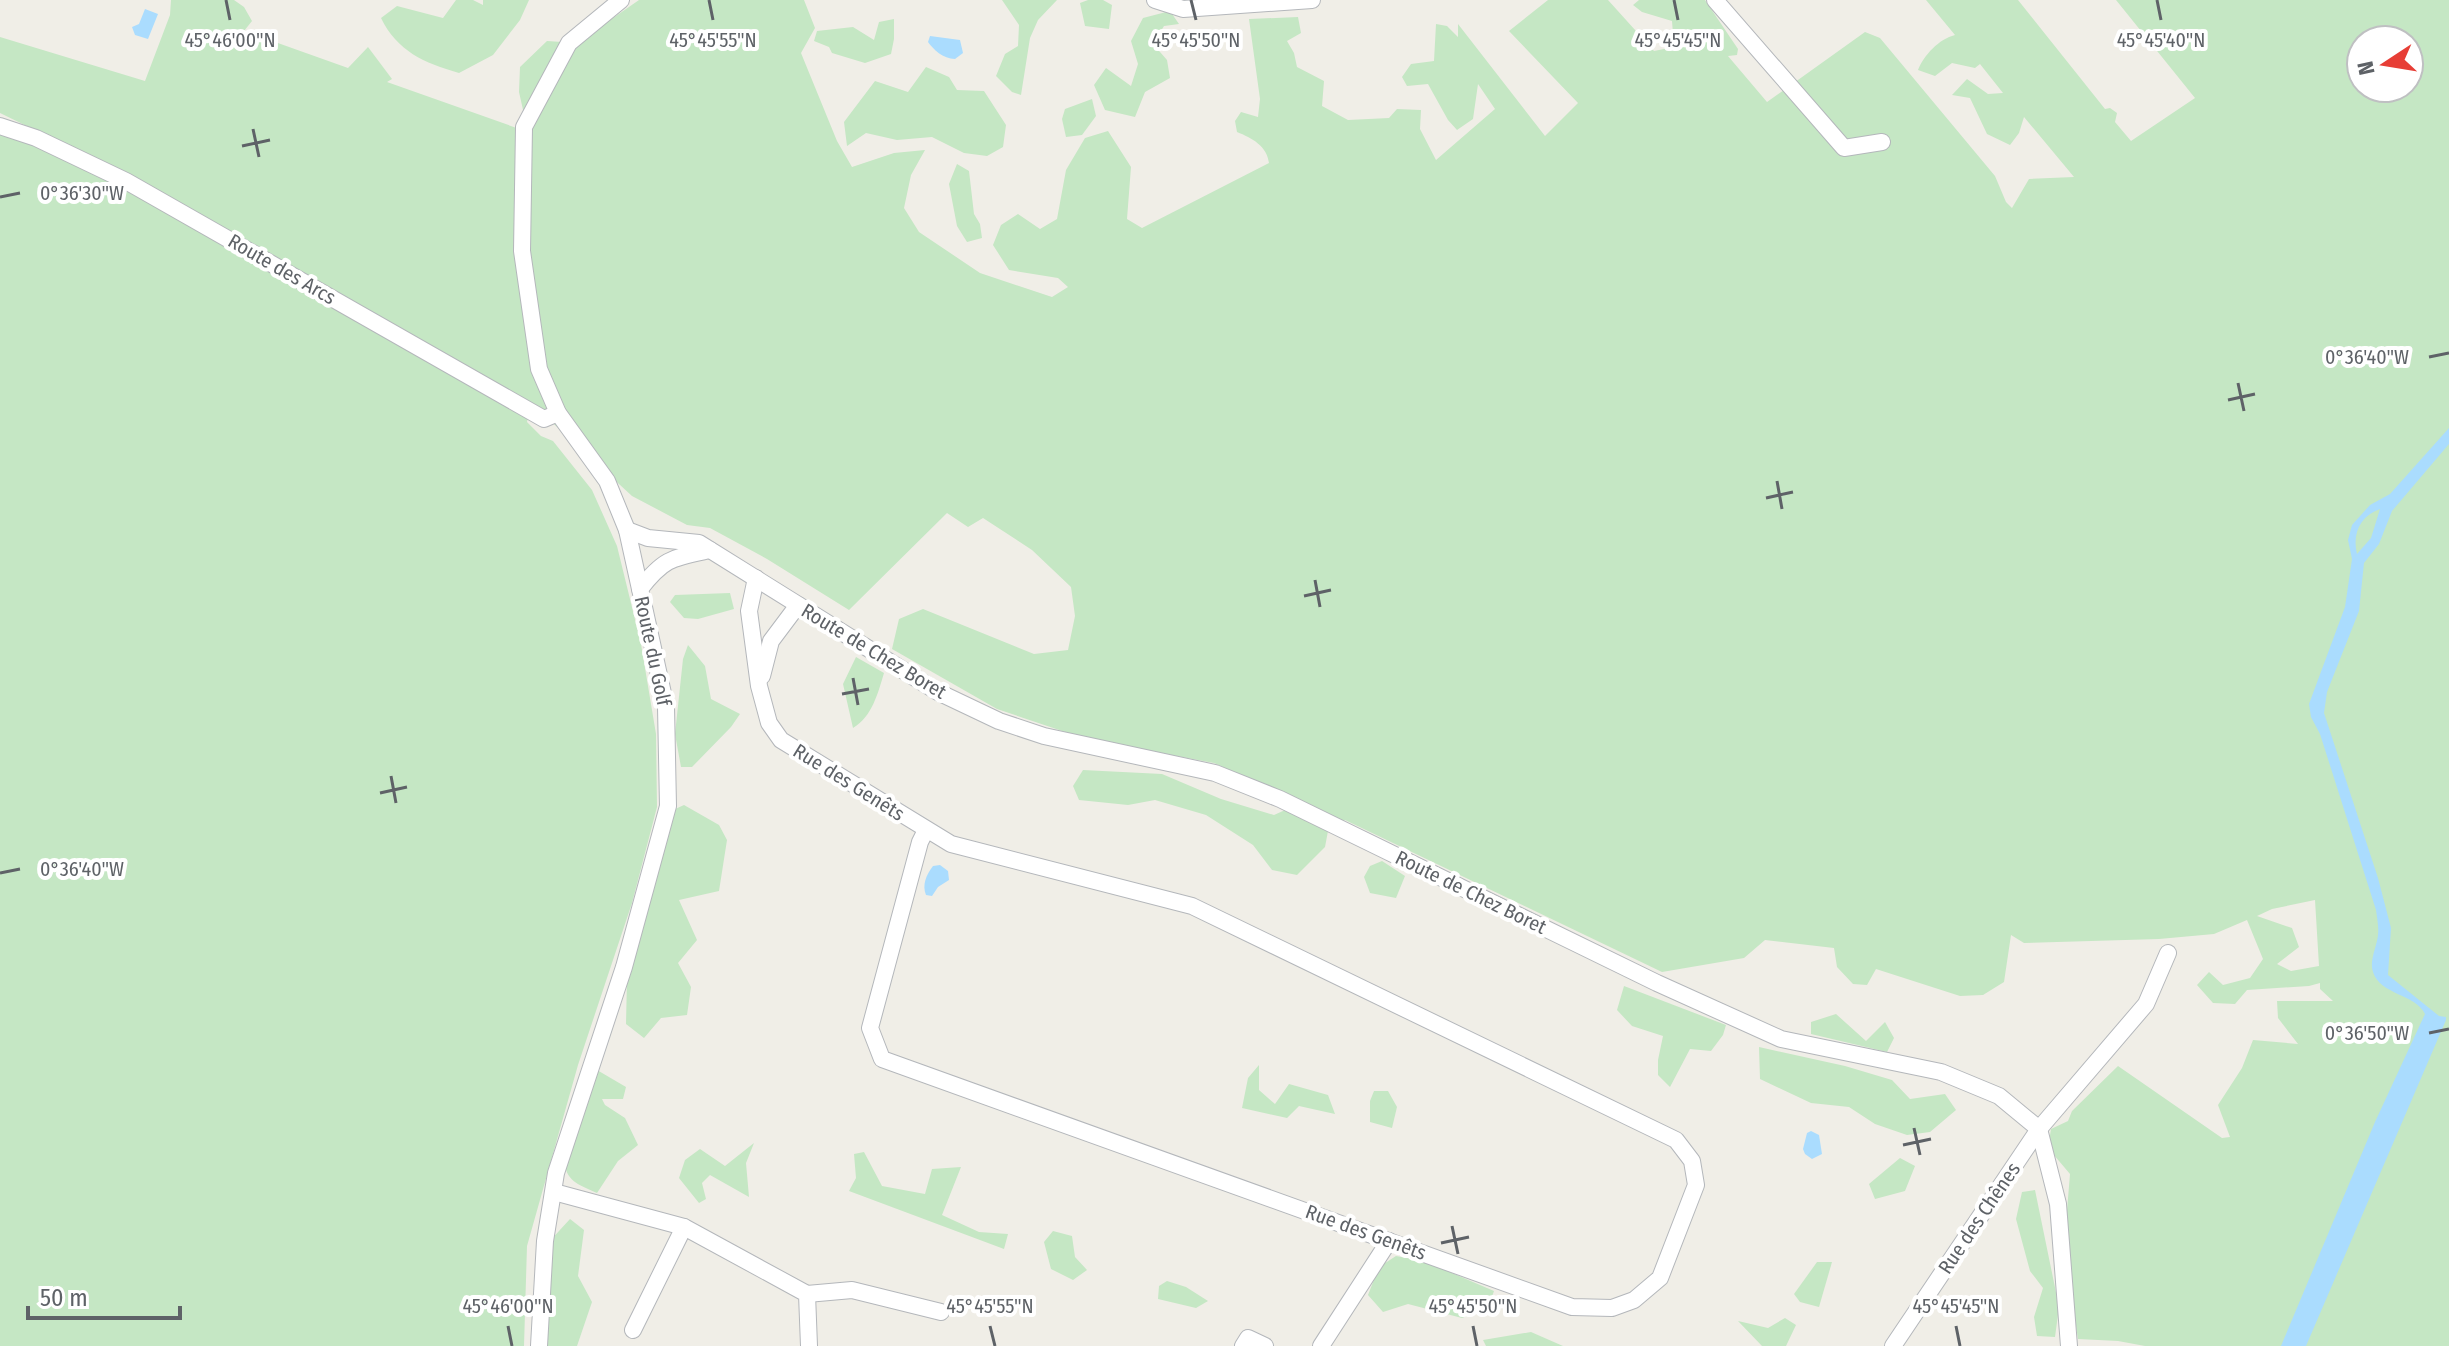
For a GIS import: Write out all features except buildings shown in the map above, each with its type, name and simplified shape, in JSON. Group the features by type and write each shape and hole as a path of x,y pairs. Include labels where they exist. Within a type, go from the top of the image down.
{"street":[{"name":"Route du Golf","path":"539,1346 545,1241 556,1173 624,967 668,806 666,707 627,530 607,481 558,413 539,369 522,251 524,127 569,43 621,0"},
{"path":"1155,0 1183,9 1312,0"},
{"path":"1715,0 1844,148 1882,142"},
{"name":"Route des Arcs","path":"0,126 36,138 126,181 544,419 558,413"},
{"name":"Route de Chez Boret","path":"627,530 648,538 699,543 938,692 999,721 1044,736 1215,773 1280,799 1657,983 1781,1039 1941,1072 1999,1096 2039,1129"},
{"path":"640,589 657,567 677,557 710,550"},
{"name":"Rue des Genêts","path":"756,578 749,611 759,686 769,723 781,740 926,830 951,844 1192,906 1676,1140 1692,1161 1696,1185 1660,1278 1634,1300 1612,1308 1572,1307 882,1059 870,1028 920,842 926,830"},
{"path":"759,686 771,641 798,605"},
{"name":"Rue des Chênes","path":"1893,1346 2039,1129 2146,1004 2168,953"},
{"path":"2039,1129 2058,1204 2069,1346"},
{"path":"554,1192 684,1227 807,1294 852,1290 941,1312"},
{"path":"633,1330 684,1227"},
{"path":"1321,1346 1389,1241"},
{"path":"807,1294 809,1346"},
{"path":"1243,1346 1248,1338 1265,1346"}],"green space":[{"path":"171,0 234,0 244,7 252,21 244,31 348,68 368,47 392,79 387,82 528,132 519,92 520,67 547,41 577,43 639,0 804,0 815,28 801,53 837,141 852,167 894,153 925,150 911,175 904,208 919,232 980,273 1052,297 1068,287 1058,278 1009,270 993,245 1001,225 1018,214 1040,229 1057,219 1066,170 1085,138 1108,131 1131,167 1127,219 1142,228 1269,163 1262,147 1237,132 1235,121 1241,112 1258,117 1260,99 1249,19 1298,17 1301,33 1287,41 1297,67 1324,81 1322,106 1348,120 1389,118 1397,109 1421,110 1420,129 1436,160 1495,109 1478,84 1473,119 1457,130 1428,84 1407,86 1402,77 1411,64 1434,61 1436,24 1447,26 1458,37 1458,24 1545,136 1578,103 1509,31 1548,0 1608,0 1654,51 1674,47 1672,21 1642,12 1633,5 1639,0 1705,0 1738,49 1737,55 1728,56 1767,102 1865,32 1880,38 1995,176 2006,202 2012,208 2029,179 2074,177 2024,117 2019,133 2010,145 1987,134 1970,98 1952,95 1967,79 1988,94 2003,93 1980,64 1975,68 1952,63 1935,76 1918,70 1933,48 1955,35 1926,0 2018,0 2105,109 2110,108 2117,113 2115,122 2131,141 2195,98 2116,0 2449,0 2449,1346 2145,1346 2078,1339 2064,1247 2070,1174 2048,1148 2051,1129 2068,1121 2072,1111 2118,1066 2222,1138 2230,1137 2218,1105 2242,1068 2253,1040 2298,1044 2278,1018 2277,1001 2333,1001 2320,989 2320,983 2247,990 2235,1004 2213,1003 2197,985 2209,972 2223,985 2250,978 2263,959 2247,920 2214,934 2159,939 2024,943 2011,935 2004,982 1983,995 1960,996 1876,969 1867,985 1853,984 1837,967 1834,948 1765,940 1744,958 1662,972 1345,820 1328,831 1325,847 1297,875 1272,870 1253,845 1206,815 1155,800 1128,805 1079,800 1073,786 1083,770 1162,774 1221,799 1274,815 1303,802 1214,763 1086,739 997,709 892,649 899,619 923,609 1034,654 1068,650 1075,616 1071,587 1032,550 983,518 968,527 947,513 849,610 710,528 687,525 632,496 531,403 527,422 541,436 553,441 592,490 617,546 641,644 656,734 657,807 632,903 578,1065 527,1246 524,1346 0,1346 0,134 115,169 0,113 0,37 145,81 170,15","holes":["2315,900 2319,966 2291,971 2277,964 2299,947 2292,928 2257,916 2272,909"]},
{"path":"456,0 473,0 483,5 483,0 529,0 520,20 493,55 459,73 434,65 403,47 381,18 397,6 443,18"},
{"path":"1002,0 1057,0 1038,20 1030,38 1021,95 1012,92 996,76 1005,54 1018,46 1019,25"},
{"path":"1103,0 1112,5 1109,29 1085,26 1080,3"},
{"path":"1170,11 1179,24 1164,26 1153,44 1167,60 1170,78 1145,92 1135,117 1105,110 1094,85 1106,68 1131,86 1138,64 1131,41 1143,18"},
{"path":"894,19 891,54 865,63 832,53 829,47 814,41 817,31 853,27 874,40 879,22"},
{"path":"926,67 949,77 957,90 984,91 1006,125 1003,147 987,156 964,153 932,137 897,140 866,133 847,146 844,122 875,81 908,92"},
{"path":"1092,99 1096,116 1082,135 1066,137 1062,119 1065,109"},
{"path":"957,164 969,171 974,214 980,224 982,238 967,242 957,226 949,184"},
{"path":"730,593 734,609 698,619 684,618 670,602 675,595"},
{"path":"688,645 705,666 711,699 740,714 692,767 681,767 675,734 683,659"},
{"path":"856,657 884,673 870,711 853,728 843,684"},
{"path":"684,805 719,825 727,840 719,891 679,900 697,940 678,963 691,987 687,1015 661,1018 644,1038 626,1024 627,979 673,810"},
{"path":"1382,861 1405,876 1396,898 1370,893 1364,877 1370,866"},
{"path":"1624,986 1726,1025 1711,1051 1690,1049 1670,1087 1658,1075 1663,1036 1632,1026 1617,1010"},
{"path":"1836,1014 1866,1041 1885,1022 1894,1038 1887,1052 1811,1034 1811,1022"},
{"path":"1759,1047 1892,1080 1910,1099 1945,1094 1956,1110 1930,1132 1907,1135 1875,1124 1849,1107 1811,1103 1760,1079"},
{"path":"1259,1065 1259,1090 1275,1104 1289,1084 1328,1095 1335,1114 1299,1106 1287,1118 1242,1108 1248,1078"},
{"path":"597,1070 626,1087 623,1099 602,1099 605,1105 625,1118 638,1145 618,1161 597,1193 572,1179 565,1165"},
{"path":"1374,1091 1388,1091 1397,1107 1392,1128 1370,1122 1370,1101"},
{"path":"754,1143 746,1163 749,1197 710,1175 702,1183 706,1199 699,1203 679,1178 685,1160 700,1149 725,1166"},
{"path":"864,1152 882,1186 925,1194 932,1169 961,1167 942,1215 979,1232 1008,1234 1004,1249 849,1191 856,1178 854,1154"},
{"path":"1900,1158 1915,1166 1905,1191 1875,1199 1869,1184"},
{"path":"2035,1190 2059,1307 2055,1337 2037,1336 2034,1317 2043,1288 2030,1271 2016,1219 2022,1192"},
{"path":"570,1219 584,1230 578,1276 592,1302 577,1346 544,1346 548,1243"},
{"path":"1053,1231 1072,1236 1075,1257 1087,1270 1073,1280 1051,1269 1044,1242"},
{"path":"1396,1256 1424,1261 1494,1291 1488,1308 1462,1318 1408,1304 1383,1312 1368,1295 1379,1267"},
{"path":"1817,1262 1832,1262 1819,1307 1800,1302 1794,1294"},
{"path":"1167,1281 1186,1287 1208,1301 1196,1308 1158,1299 1159,1286"},
{"path":"1785,1318 1796,1325 1786,1346 1762,1346 1738,1321 1768,1328"},
{"path":"1531,1332 1563,1346 1486,1346 1483,1340"}],"water":[{"path":"145,9 158,14 148,39 135,35 132,27 139,24"},
{"path":"930,36 960,40 963,53 955,59 943,55 928,42"},
{"path":"2449,428 2449,444 2392,511 2379,544 2364,563 2359,611 2327,692 2324,713 2378,878 2391,928 2388,975 2446,1020 2306,1346 2281,1346 2375,1122 2425,1014 2414,1002 2383,985 2373,972 2378,932 2376,910 2309,704 2345,607 2352,559 2348,540 2352,525 2370,505 2390,494","holes":["2380,509 2371,538 2357,554 2359,527 2367,516"]},
{"path":"940,865 948,871 949,880 938,887 932,896 926,895 927,876 933,866"},
{"path":"1811,1131 1819,1135 1822,1154 1812,1159 1803,1149 1807,1133"}]}
